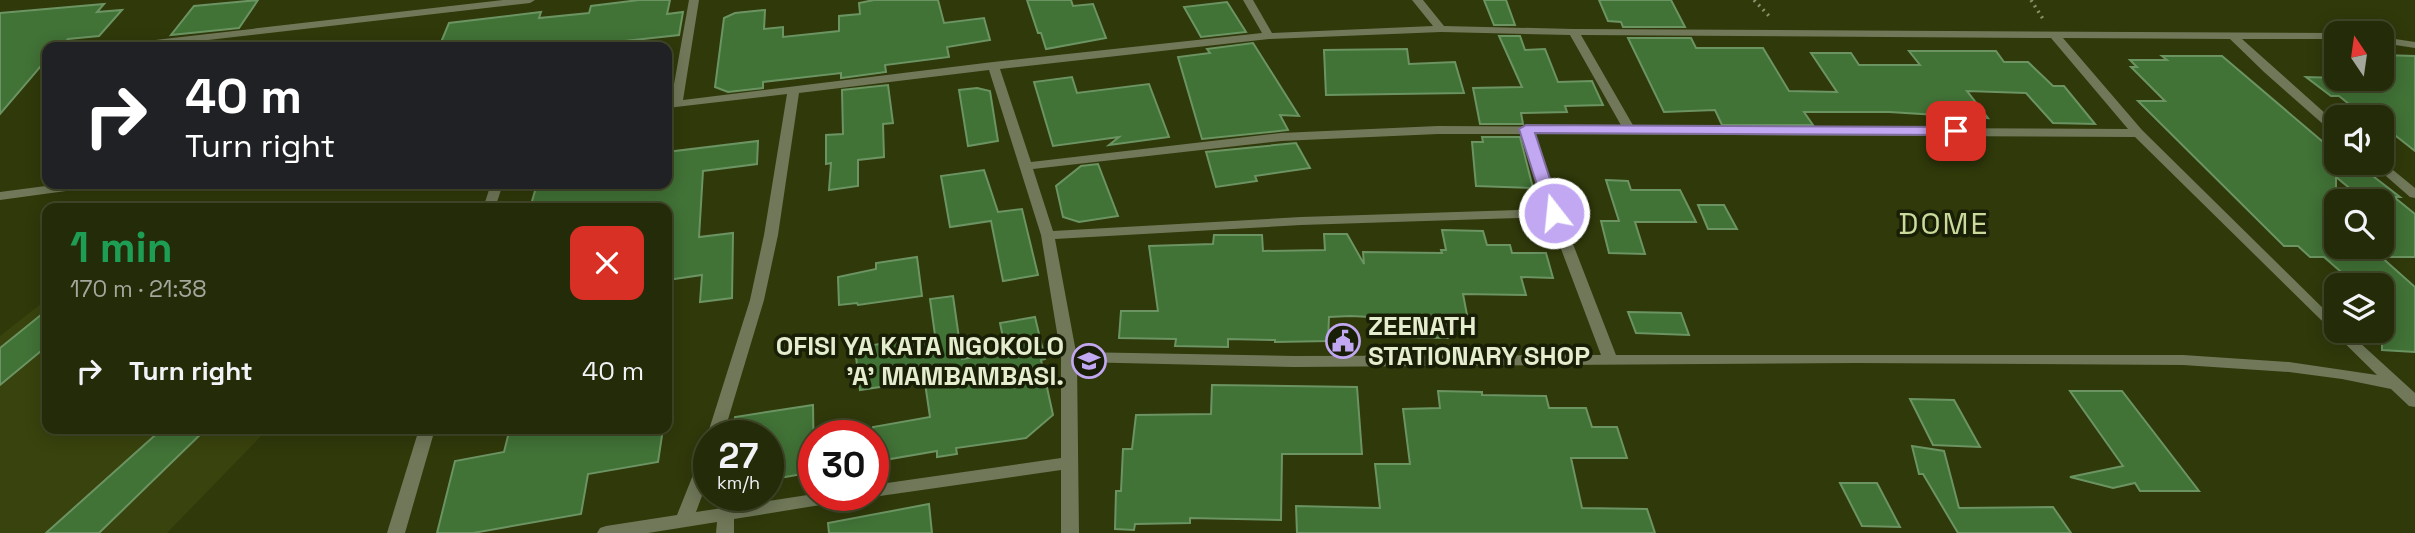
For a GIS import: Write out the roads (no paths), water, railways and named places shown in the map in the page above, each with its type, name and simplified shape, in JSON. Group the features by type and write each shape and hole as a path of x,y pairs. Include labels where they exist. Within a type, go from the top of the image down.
{"street":[{"path":"164,42 530,0"},
{"path":"672,100 694,1 707,0"},
{"path":"1248,0 1269,36"},
{"path":"1417,0 1441,29"},
{"path":"672,105 993,65 1269,36 1441,29 2324,36"},
{"path":"1574,32 1630,131"},
{"path":"2050,34 2138,133 2324,317"},
{"path":"2231,34 2324,119"},
{"path":"2394,42 2415,45"},
{"path":"993,65 1048,236 1069,358 1070,533"},
{"path":"720,420 757,300 771,234 794,90"},
{"path":"1526,129 1554,213 1611,362"},
{"path":"1026,166 1282,137 1438,130 2138,133"},
{"path":"2392,175 2415,194"},
{"path":"0,196 51,189"},
{"path":"1048,236 1301,221 1554,213"},
{"path":"2351,343 2415,402"},
{"path":"1069,358 1216,363 1883,358 2190,360 2338,371 2394,384"},
{"path":"396,533 425,434"},
{"path":"889,489 1068,463"},
{"path":"684,520 693,497"},
{"path":"606,533 798,503"},
{"path":"725,533 726,514"}],"place":[{"name":"ZEENATH STATIONARY SHOP","path":"1343,341"},
{"name":"OFISI YA KATA NGOKOLO 'A' MAMBAMBASI.","path":"1089,361"}],"district":[{"name":"DOME","path":"1944,223"}]}
